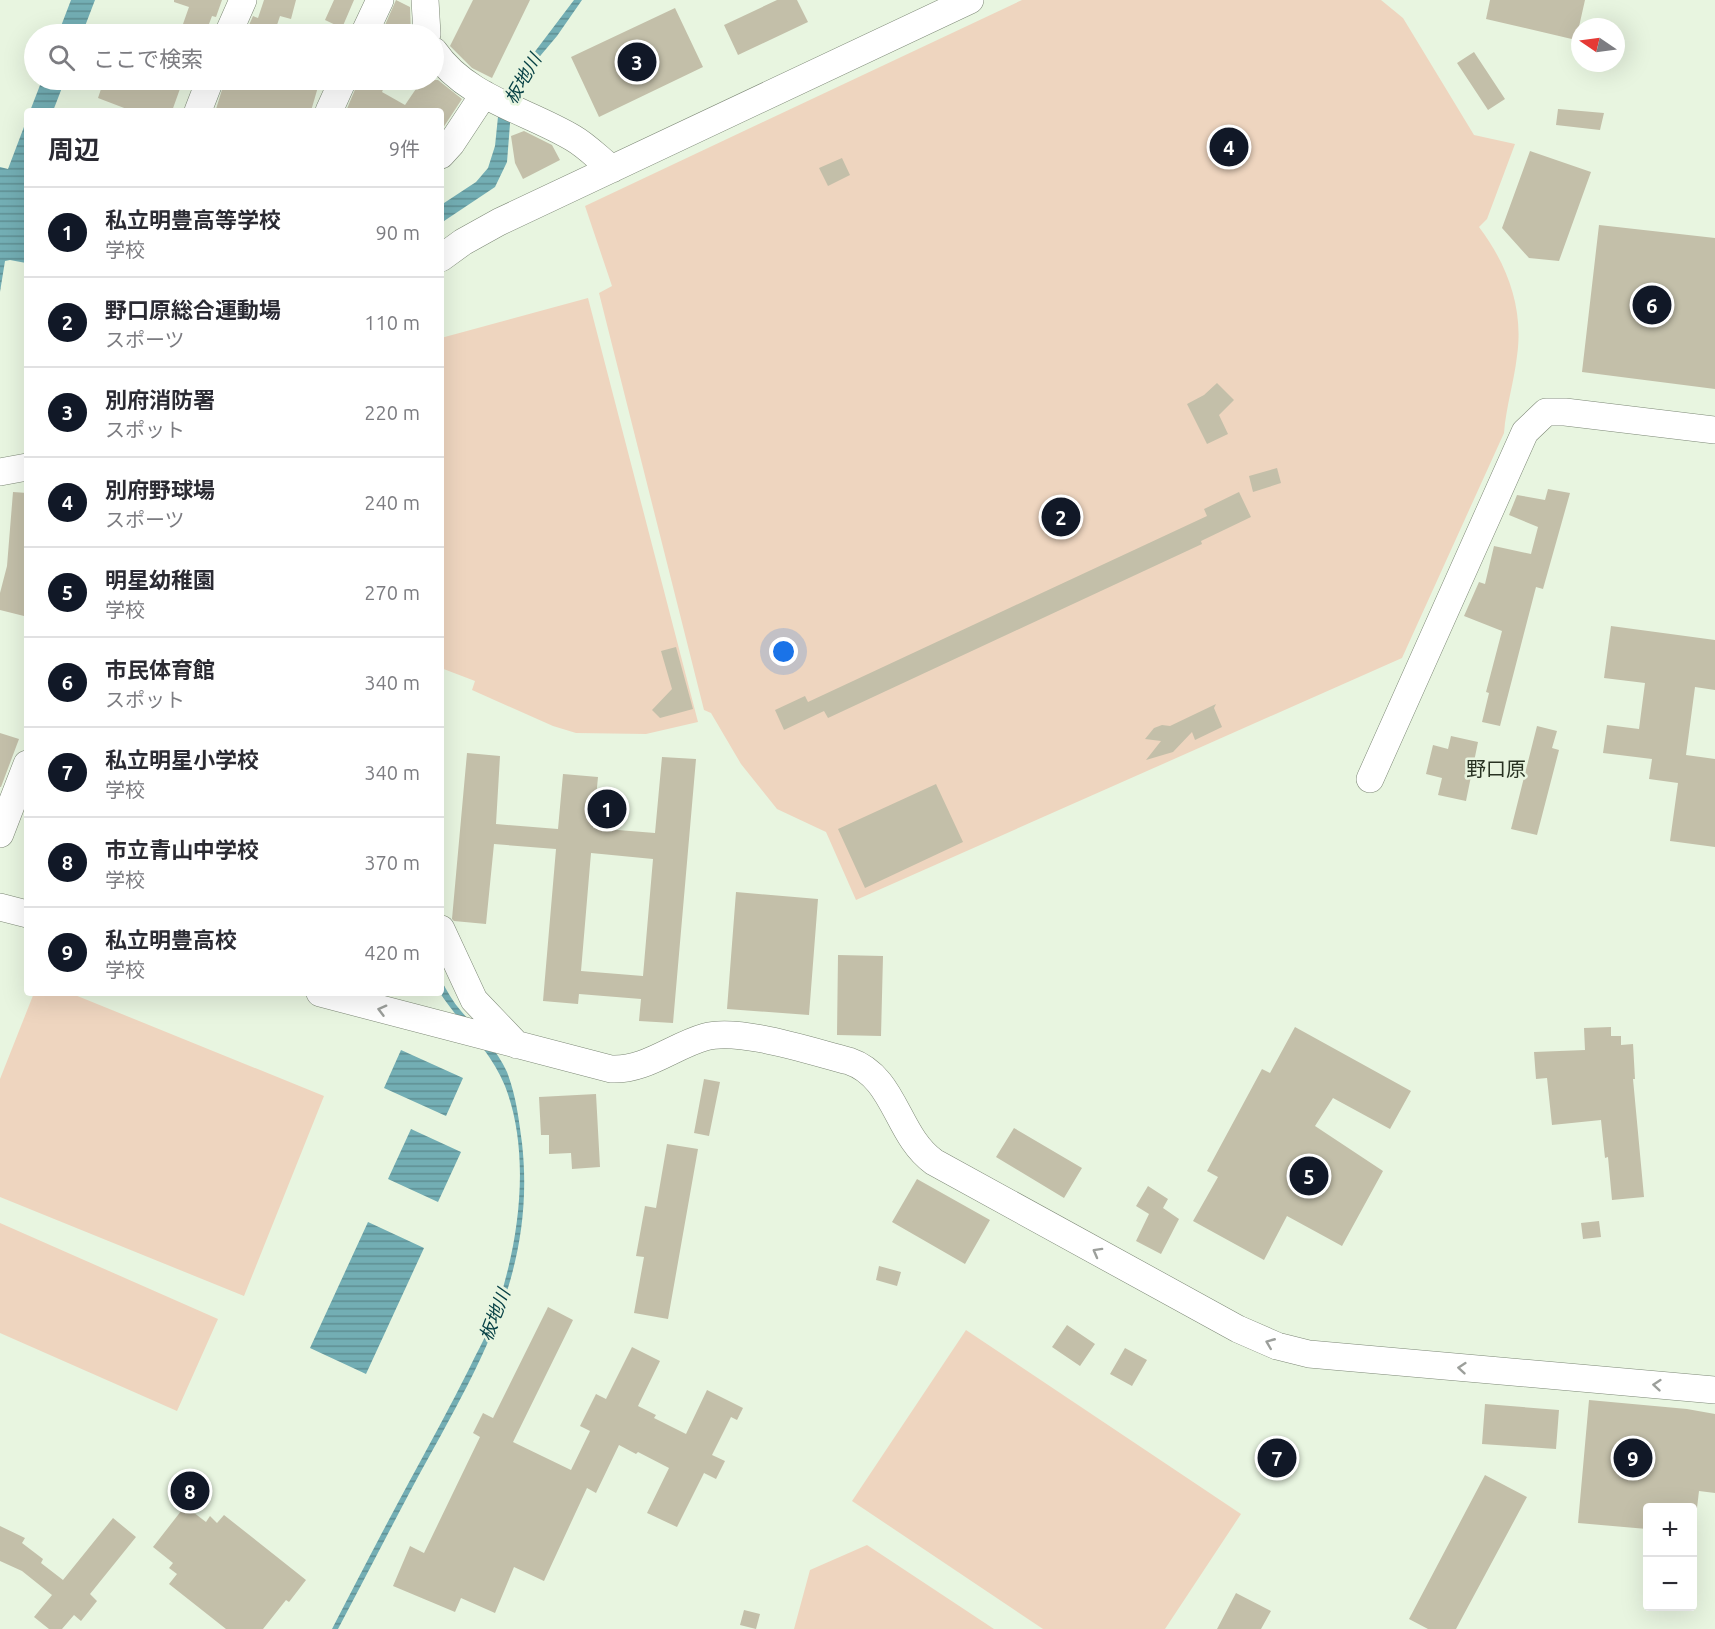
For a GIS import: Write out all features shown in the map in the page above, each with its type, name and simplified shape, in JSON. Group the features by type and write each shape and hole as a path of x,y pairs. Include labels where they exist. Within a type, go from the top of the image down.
{"street":[{"path":"232,24 243,0"},
{"path":"369,24 380,0"},
{"path":"425,0 426,24"},
{"path":"444,256 463,242 499,222 970,0"},
{"path":"444,65 455,75 491,98 573,138 612,169"},
{"path":"199,108 206,90"},
{"path":"330,108 338,90"},
{"path":"444,152 491,98"},
{"path":"1370,779 1525,432 1546,412 1565,412 1715,430"},
{"path":"0,834 24,772"},
{"path":"0,907 24,914"},
{"path":"444,935 474,1000 518,1046"},
{"path":"331,996 600,1068 623,1070 633,1068 706,1036 732,1035 746,1036 856,1063 879,1081 916,1145 934,1162 1238,1329 1276,1346 1309,1354 1715,1390"}],"shaded area":[{"path":"1022,0 1381,0 1403,18 1474,135 1515,144 1487,219 1479,227 1505,271 1518,321 1517,356 1504,433 1402,658 856,900 826,832 777,809 741,764 711,713 704,710 599,293 612,286 585,206"},
{"path":"588,298 698,722 646,734 576,733 553,726 472,690 475,681 444,669 444,337"},
{"path":"33,996 77,996 324,1096 244,1296 0,1197 0,1079"},
{"path":"0,1223 218,1319 177,1411 0,1333"},
{"path":"966,1330 1241,1514 1165,1629 1043,1629 852,1501"},
{"path":"867,1545 994,1629 794,1629 810,1570"}],"water":[{"path":"71,0 95,0 86,24 62,24"},
{"name":"板地川","path":"574,0 582,0 557,36 530,68 525,78 511,111 507,162 495,187 444,221 444,203 476,182 488,168 495,146 499,107 507,98 524,66"},
{"path":"38,90 61,90 54,108 31,108"},
{"path":"24,127 24,263 5,261 0,292 0,167 8,169"},
{"name":"板地川","path":"444,985 455,1004 498,1055 510,1081 522,1143 524,1192 520,1238 510,1282 496,1324 478,1365 338,1629 332,1629 488,1331 500,1298 514,1238 520,1175 514,1114 499,1073 442,996 444,996"},
{"path":"401,1050 463,1078 446,1116 384,1088"},
{"path":"411,1129 461,1152 438,1202 388,1179"},
{"path":"368,1222 424,1248 366,1374 310,1348"}],"building":[{"path":"174,0 222,0 216,17 212,16 209,24 183,24 189,7 174,2"},
{"path":"264,0 296,0 291,19 280,16 277,24 249,24 253,16 258,18"},
{"path":"334,0 354,0 344,24 334,24 325,20"},
{"path":"396,0 410,7 411,24 385,24"},
{"path":"473,0 530,0 492,78 472,68 450,46"},
{"path":"777,0 797,0 808,22 738,55 724,25"},
{"path":"1490,0 1585,0 1581,18 1571,18 1571,39 1486,19"},
{"path":"675,8 703,67 599,117 571,57"},
{"path":"1474,52 1505,99 1488,110 1457,63"},
{"path":"444,85 462,99 444,126 444,108 347,108 355,90 383,90 382,92 405,105 415,90 444,90"},
{"path":"101,90 180,90 173,108 124,108 98,98"},
{"path":"222,90 317,90 312,108 216,108"},
{"path":"1558,109 1604,113 1600,130 1556,125"},
{"path":"524,131 552,145 560,160 523,179 515,163 511,136"},
{"path":"1530,151 1591,172 1559,261 1529,258 1502,228"},
{"path":"842,158 850,175 828,186 819,168"},
{"path":"1599,225 1715,238 1715,389 1582,372"},
{"path":"1217,383 1234,400 1219,415 1228,434 1207,444 1187,404 1204,395"},
{"path":"1277,468 1281,483 1253,492 1249,476"},
{"path":"1548,489 1570,493 1543,589 1536,587 1500,726 1482,722 1489,693 1486,692 1502,631 1464,616 1479,582 1485,584 1494,546 1531,554 1538,527 1509,515 1517,495 1545,500"},
{"path":"13,492 24,493 24,616 0,610 0,593 7,566"},
{"path":"1239,492 1251,517 1201,541 1202,544 828,718 824,711 784,730 775,710 805,696 808,702 1207,516 1204,509"},
{"path":"1611,626 1715,640 1715,690 1695,687 1686,755 1715,759 1715,847 1670,841 1678,783 1649,779 1652,759 1603,753 1607,725 1639,729 1645,683 1604,678"},
{"path":"676,647 693,709 660,718 652,710 672,689 661,651"},
{"path":"1216,704 1214,708 1222,727 1195,740 1192,732 1173,752 1146,760 1161,741 1145,739 1154,728 1162,725 1170,726"},
{"path":"1537,726 1557,731 1552,748 1559,750 1537,835 1511,829"},
{"path":"0,733 19,739 1,787 0,787"},
{"path":"1451,736 1478,742 1466,801 1438,795 1442,778 1426,774 1433,745 1448,749"},
{"path":"467,753 500,756 496,824 558,829 563,774 598,777 593,828 655,833 662,757 696,759 673,1023 639,1021 641,999 579,994 578,1004 543,1001 556,849 494,844 486,924 452,919","holes":["591,853 653,859 643,976 581,971"]},
{"path":"936,784 963,842 865,888 838,829"},
{"path":"736,892 818,899 809,1015 727,1009"},
{"path":"838,955 883,956 881,1036 837,1035"},
{"path":"1295,1027 1411,1091 1390,1129 1333,1098 1315,1126 1383,1171 1342,1246 1287,1216 1264,1260 1193,1221 1218,1177 1207,1171 1262,1069 1270,1073"},
{"path":"1611,1027 1611,1036 1621,1036 1621,1045 1633,1044 1635,1079 1633,1079 1644,1197 1612,1200 1608,1157 1605,1158 1601,1120 1552,1125 1547,1078 1536,1079 1534,1052 1585,1050 1584,1028"},
{"path":"704,1079 720,1082 709,1136 694,1133"},
{"path":"596,1094 600,1167 572,1169 571,1153 549,1154 549,1135 541,1135 539,1097"},
{"path":"1014,1128 1082,1168 1064,1198 996,1157"},
{"path":"667,1144 698,1149 668,1319 634,1313 644,1257 636,1256 645,1206 656,1208"},
{"path":"917,1179 990,1220 965,1264 892,1222"},
{"path":"1148,1186 1168,1199 1163,1208 1179,1219 1161,1254 1136,1241 1149,1214 1136,1206"},
{"path":"1599,1221 1601,1237 1583,1239 1581,1223"},
{"path":"879,1266 901,1272 897,1286 876,1280"},
{"path":"548,1307 573,1320 513,1442 571,1470 590,1431 580,1426 596,1394 606,1399 632,1347 660,1361 638,1406 656,1415 654,1418 686,1434 707,1390 743,1408 737,1420 731,1417 712,1455 725,1461 716,1479 704,1473 677,1527 647,1513 669,1468 619,1445 596,1493 587,1488 544,1581 514,1567 495,1613 461,1598 455,1612 393,1586 410,1546 424,1553 480,1437 473,1433 483,1413 493,1418"},
{"path":"1067,1325 1095,1344 1080,1366 1052,1347"},
{"path":"1125,1348 1147,1360 1132,1386 1110,1374"},
{"path":"1589,1400 1687,1409 1715,1414 1715,1493 1699,1491 1697,1508 1697,1503 1643,1503 1643,1529 1578,1523"},
{"path":"1485,1404 1559,1410 1556,1449 1482,1444"},
{"path":"1485,1475 1527,1497 1456,1629 1428,1629 1409,1619"},
{"path":"185,1506 206,1522 210,1516 217,1523 224,1515 306,1580 289,1602 286,1600 263,1629 226,1629 169,1584 177,1574 169,1568 173,1563 153,1547"},
{"path":"113,1518 136,1537 90,1594 97,1601 81,1621 74,1615 62,1629 49,1629 34,1617 52,1595 22,1571 0,1561 0,1526 25,1538 22,1543 43,1559 41,1563 63,1580"},
{"path":"1236,1593 1271,1611 1261,1629 1217,1629"},
{"path":"744,1610 760,1614 756,1629 740,1625"}],"place":[{"name":"別府消防署","path":"637,62"},
{"name":"別府野球場","path":"1229,147"},
{"name":"市民体育館","path":"1652,305"},
{"name":"野口原総合運動場","path":"1061,517"},
{"name":"私立明豊高等学校","path":"607,809"},
{"name":"明星幼稚園","path":"1309,1176"},
{"name":"私立明星小学校","path":"1277,1458"},
{"name":"私立明豊高校","path":"1633,1458"},
{"name":"市立青山中学校","path":"190,1491"}],"district":[{"name":"野口原","path":"1496,769"}]}
